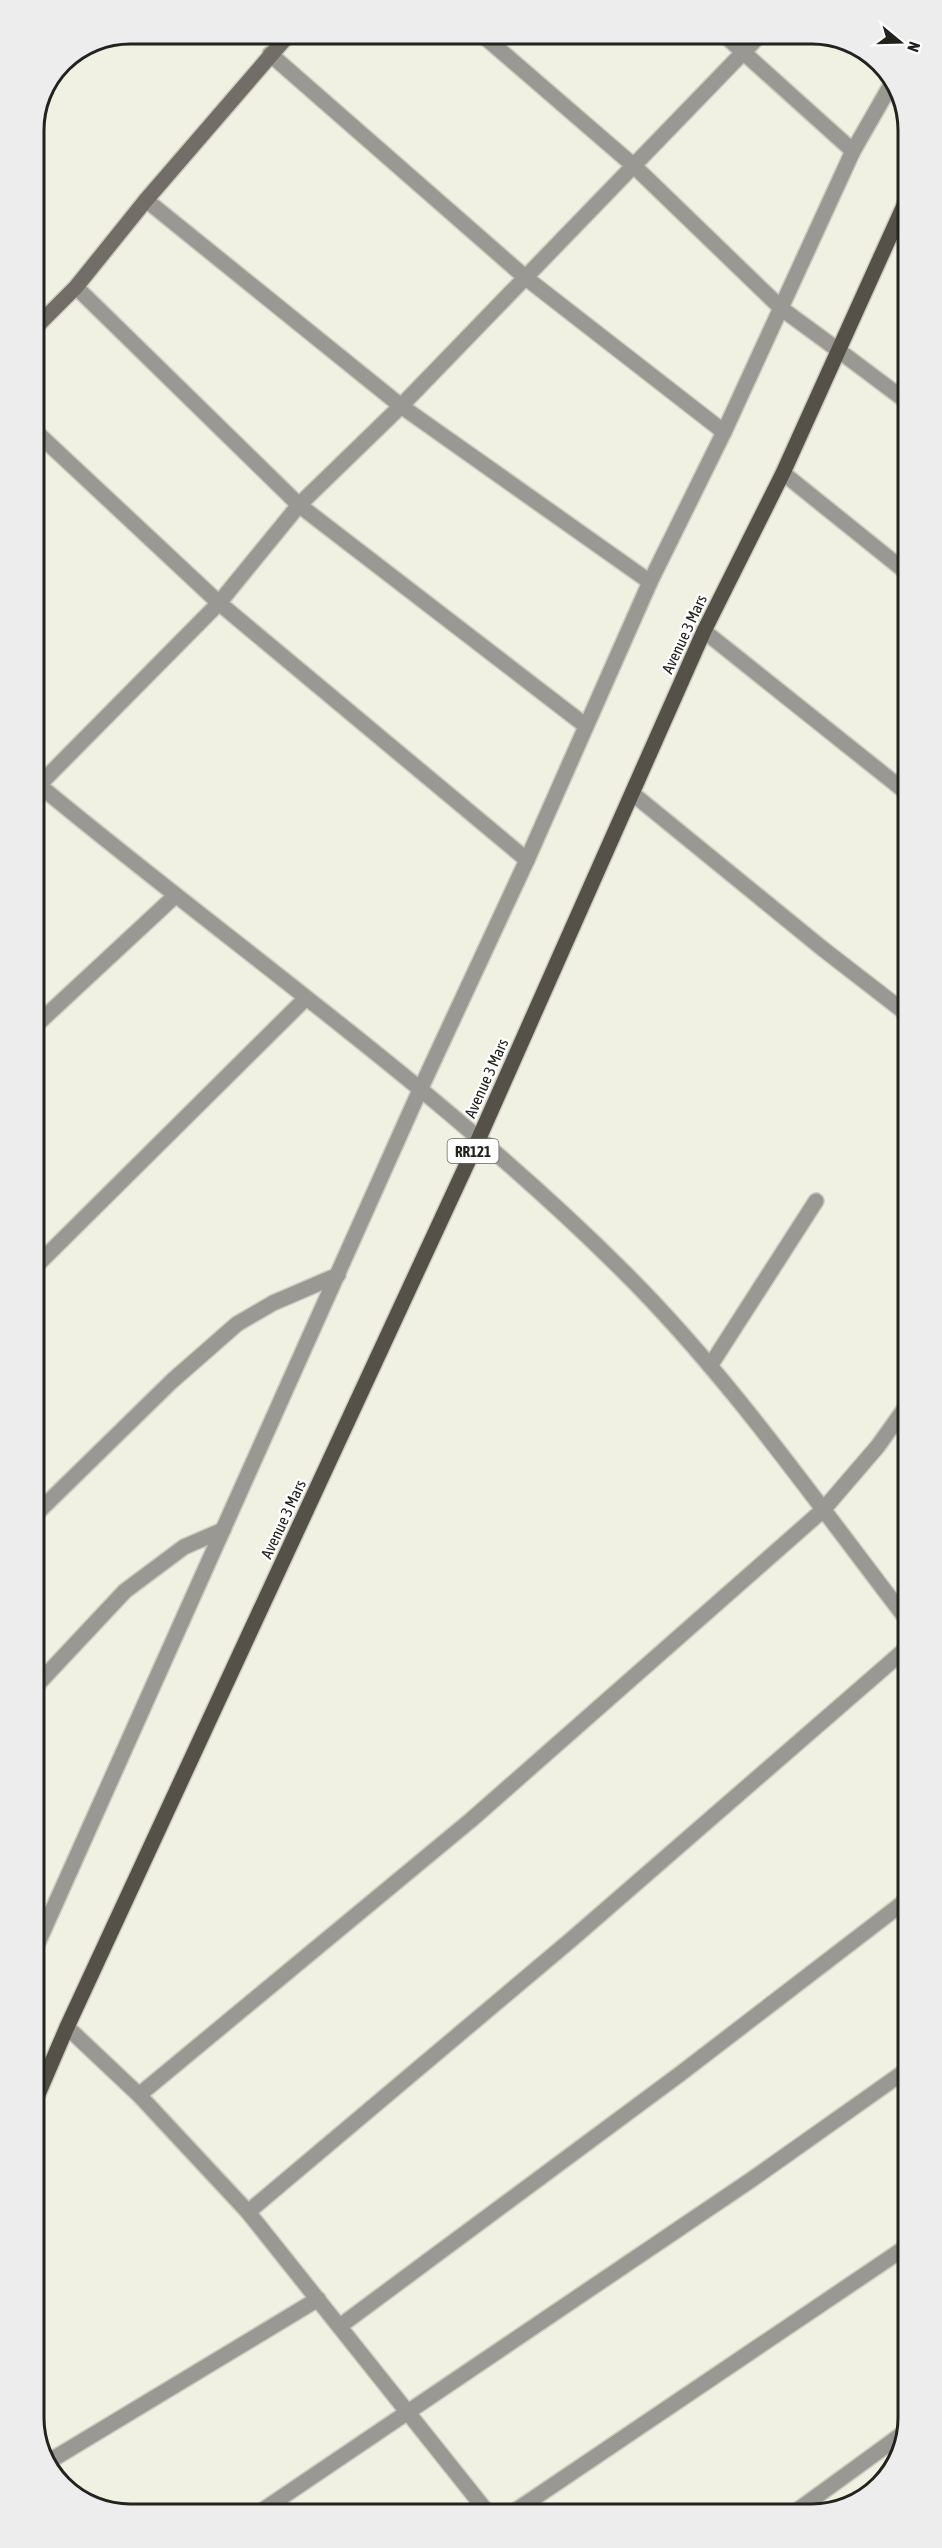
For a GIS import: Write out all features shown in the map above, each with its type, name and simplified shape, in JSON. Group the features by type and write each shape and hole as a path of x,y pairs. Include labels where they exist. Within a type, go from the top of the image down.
{"main road":[{"name":"Avenue 3 Mars","path":"44,2080 479,1138 704,631 783,472 898,219"}],"street":[{"path":"44,319 76,287 146,200 280,44"},
{"path":"493,44 634,166 782,309 898,395"},
{"path":"735,44 853,151"},
{"path":"44,777 219,603 298,505 401,406 526,279 750,44"},
{"path":"270,54 526,279 724,432"},
{"path":"44,1929 420,1090 527,860 650,582 782,309 853,151 889,89"},
{"path":"146,200 401,406 650,582"},
{"path":"76,287 298,505 586,726"},
{"path":"44,439 219,603 527,860"},
{"path":"783,472 898,565"},
{"path":"704,631 898,785"},
{"path":"44,791 479,1138 624,1272 710,1366 898,1608"},
{"path":"633,794 898,1007"},
{"path":"44,1018 175,897"},
{"path":"44,1258 305,999"},
{"path":"710,1366 816,1201"},
{"path":"44,1506 171,1381 237,1324 273,1303 338,1275"},
{"path":"139,2095 471,1820 823,1510 878,1446 898,1418"},
{"path":"44,1677 125,1591 184,1547 223,1530"},
{"path":"248,2212 572,1939 898,1656"},
{"path":"340,2326 690,2066 898,1907"},
{"path":"67,2027 139,2095 248,2212 481,2504"},
{"path":"272,2504 751,2180 898,2077"},
{"path":"525,2504 898,2252"},
{"path":"53,2459 318,2299"},
{"path":"806,2504 896,2439"}]}
